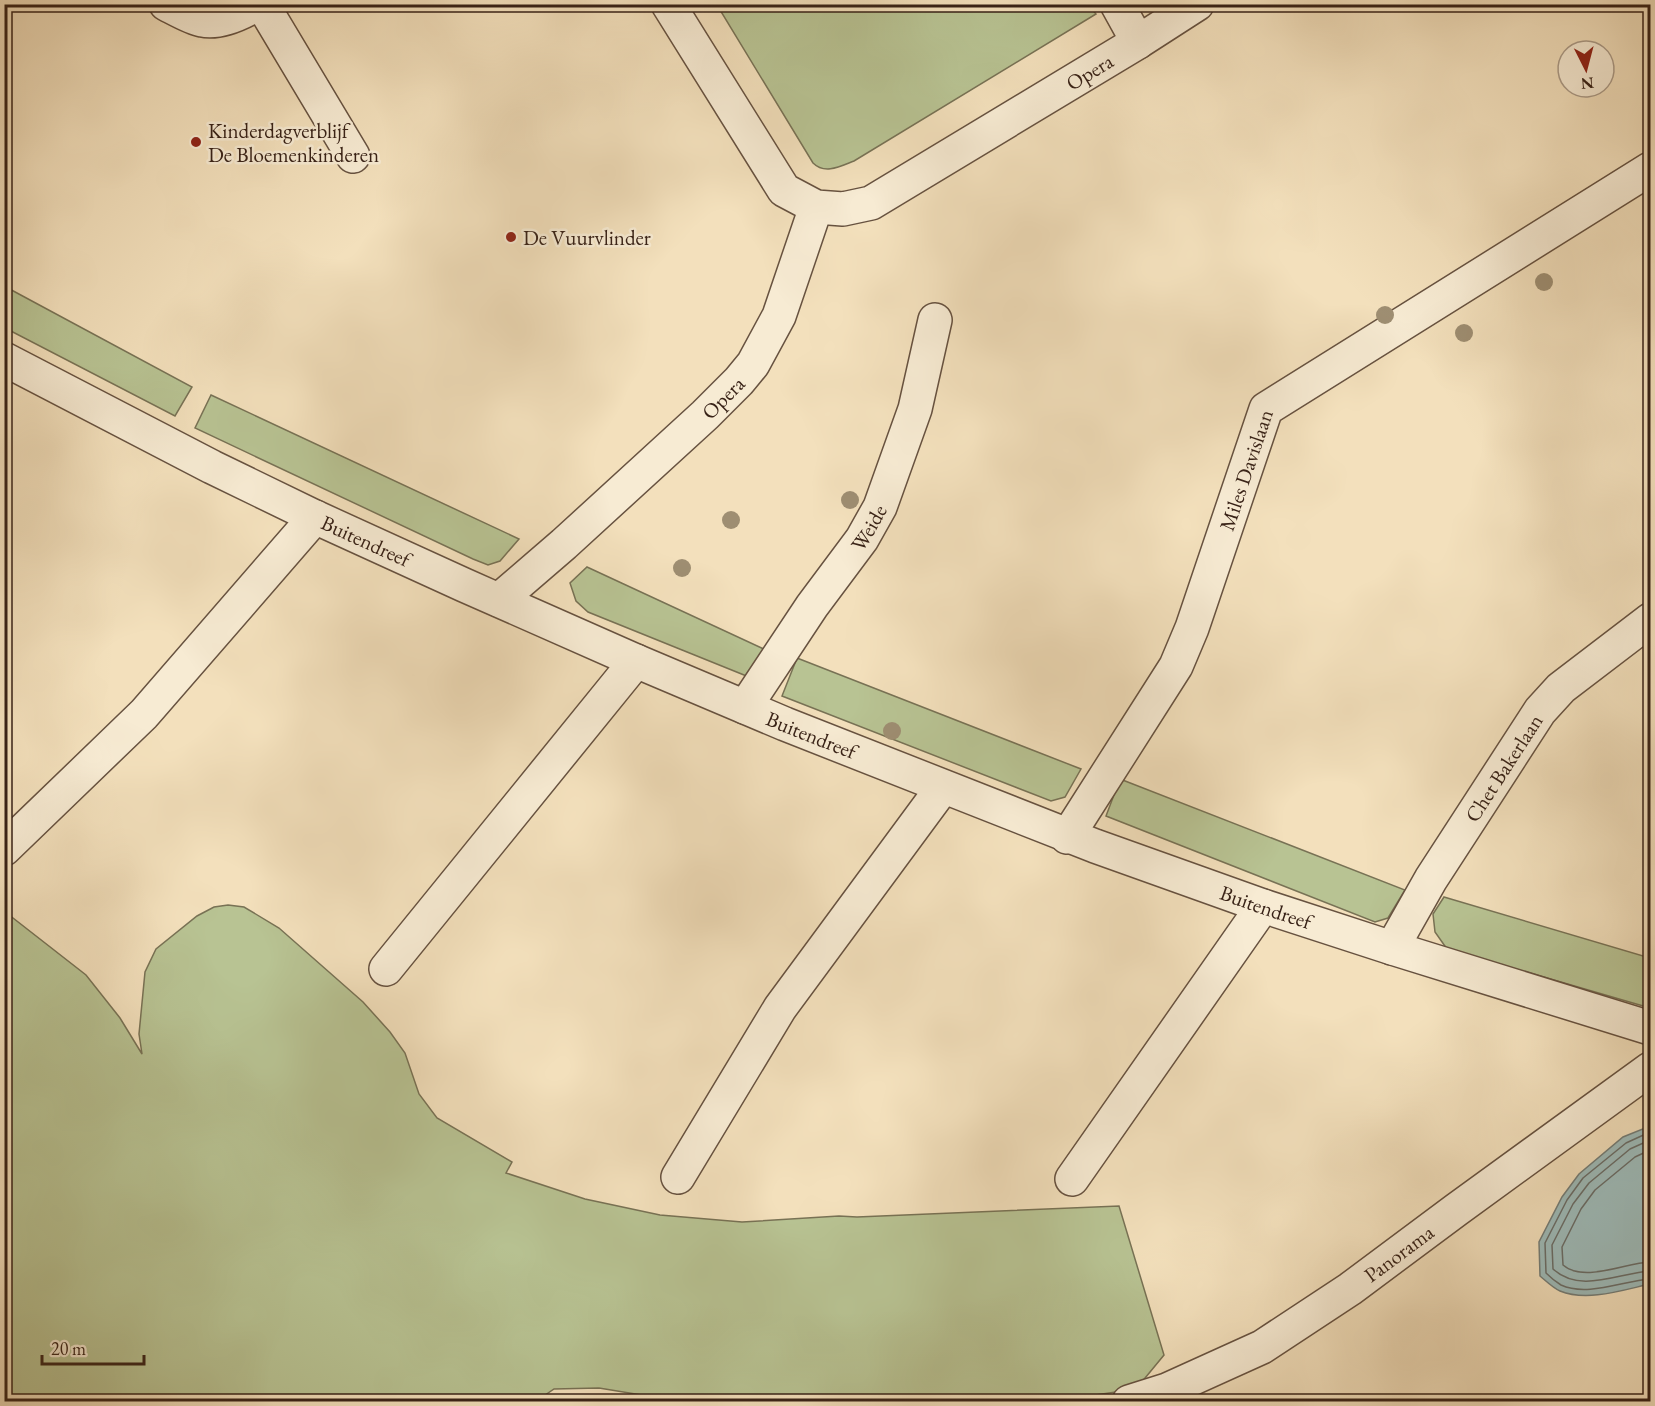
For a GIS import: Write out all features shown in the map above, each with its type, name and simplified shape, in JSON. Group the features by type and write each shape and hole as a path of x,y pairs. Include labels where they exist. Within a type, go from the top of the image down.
{"street":[{"path":"166,4 202,20 220,19 260,4 353,156"},
{"name":"Opera","path":"668,4 784,190 816,207 843,209 871,203 1197,4"},
{"path":"1117,4 1138,42"},
{"name":"Miles Davislaan","path":"1067,837 1176,666 1192,628 1266,409 1650,169"},
{"name":"Opera","path":"499,600 564,544 740,381 753,364 779,316 816,207"},
{"name":"Weide","path":"745,707 812,606 862,539 880,507 915,409 935,320"},
{"name":"Buitendreef","path":"5,359 212,467 315,517 636,661 745,707 1067,837 1263,906 1650,1028"},
{"path":"4,849 144,714 315,517"},
{"name":"Chet Bakerlaan","path":"1392,948 1431,879 1540,711 1561,688 1650,620"},
{"path":"386,969 636,661"},
{"path":"678,1177 780,1008 943,787"},
{"path":"1072,1179 1263,906"},
{"name":"Panorama","path":"1129,1401 1167,1390 1262,1347 1350,1289 1650,1069"}],"green space":[{"path":"717,5 1088,5 1096,14 854,161 828,169 818,167 813,163"},
{"path":"4,286 192,387 175,416 5,328"},
{"path":"211,395 519,539 500,561 488,565 473,559 195,428"},
{"path":"587,567 766,650 749,677 588,612 576,601 570,583"},
{"path":"797,658 1081,769 1065,797 1051,801 782,696"},
{"path":"1120,779 1405,890 1388,918 1375,922 1106,816"},
{"path":"1444,897 1650,958 1650,1008 1447,949 1435,932 1433,914"},
{"path":"228,905 244,907 279,928 363,1002 405,1053 419,1094 437,1118 512,1162 506,1173 585,1199 660,1215 742,1222 839,1216 1119,1206 1164,1355 1136,1389 1055,1401 684,1402 599,1388 554,1389 535,1402 5,1401 4,911 86,975 120,1018 142,1054 139,1034 145,972 156,949 197,916 214,907"}],"water":[{"path":"1650,1126 1650,1284 1593,1295 1571,1294 1557,1290 1540,1276 1539,1242 1562,1197 1579,1174 1623,1137"}],"place":[{"name":"Kinderdagverblijf De Bloemenkinderen","path":"196,142"},
{"name":"De Vuurvlinder","path":"511,237"}]}
